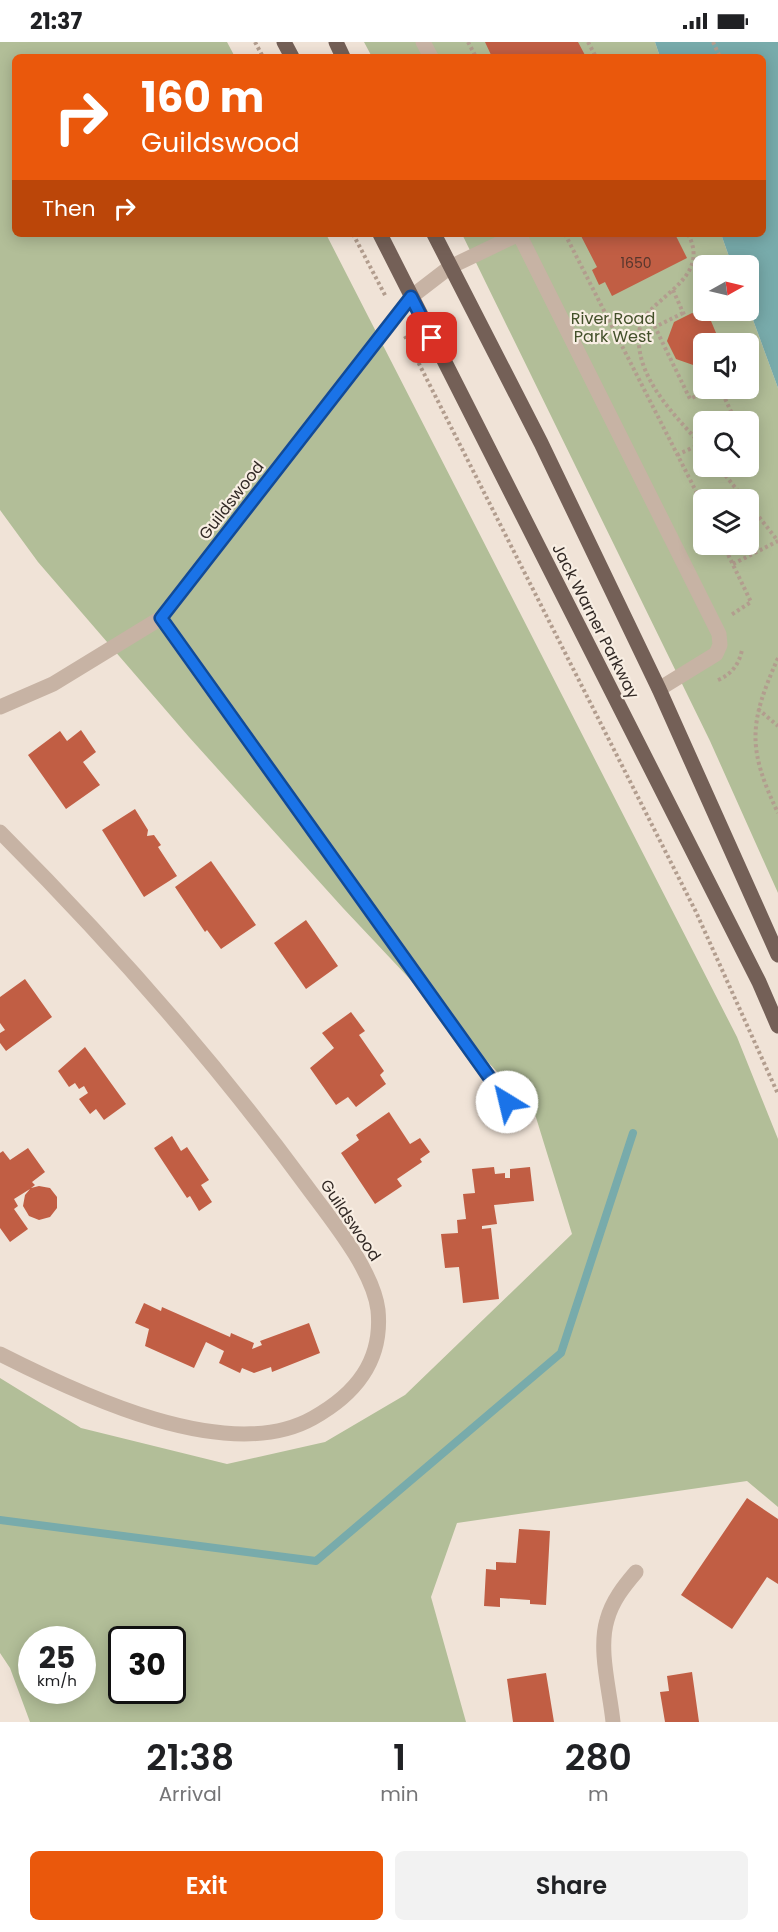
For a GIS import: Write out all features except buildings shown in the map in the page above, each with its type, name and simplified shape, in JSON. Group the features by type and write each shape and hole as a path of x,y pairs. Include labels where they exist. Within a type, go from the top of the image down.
{"main road":[{"name":"Jack Warner Parkway","path":"381,237 753,971 778,1026"},
{"name":"Jack Warner Parkway","path":"435,237 541,443 659,689 778,955"}],"street":[{"name":"Guildswood","path":"0,708 53,684 161,618 411,297 450,267 513,237"},
{"path":"520,237 719,634 720,645 716,654 659,689"},
{"path":"161,618 507,1102"},
{"name":"Guildswood","path":"0,832 146,986 258,1120 333,1222 366,1275 378,1308 378,1345 360,1381 334,1406 300,1426 262,1434 222,1434 168,1422 101,1401 0,1354"},
{"path":"613,1722 605,1649 606,1620 618,1593 636,1572"}],"path":[{"path":"355,237 696,912 778,1094"},
{"path":"567,237 695,489"},
{"path":"689,237 694,248 694,259 638,331 644,366 650,380 693,435"},
{"path":"672,290 684,315 655,327 690,399 693,398"},
{"path":"641,384 650,380"},
{"path":"677,454 693,449"},
{"path":"727,477 736,489"},
{"path":"733,564 778,541 759,517"},
{"path":"728,555 751,602 731,614 735,624"},
{"path":"718,680 737,664 742,642"},
{"path":"778,658 758,709 754,729 754,750 766,789 778,813"},
{"path":"758,709 778,726"}],"green space":[{"path":"0,42 227,42 233,54 12,54 12,237 328,237 737,1037 778,1139 778,1507 747,1481 457,1523 431,1597 466,1722 30,1722 23,1704 96,1704 96,1626 18,1626 18,1690 10,1668 0,1653 0,1378 81,1428 227,1464 325,1442 405,1395 572,1234 534,1111 343,908 189,737 38,562 0,510"},
{"path":"364,42 655,42 659,54 370,54"},
{"name":"River Road Park West","path":"463,237 722,237 728,255 693,255 693,321 753,321 758,333 693,333 693,399 759,399 759,336 778,388 778,893 710,741"}],"water":[{"path":"655,42 778,42 778,388 753,321 759,321 759,255 728,255 722,237 766,237 766,54 659,54"}],"waterway":[{"path":"0,1520 316,1561 561,1353 633,1133"}],"route":[{"path":"432,338 411,297 161,618 507,1102"}]}
